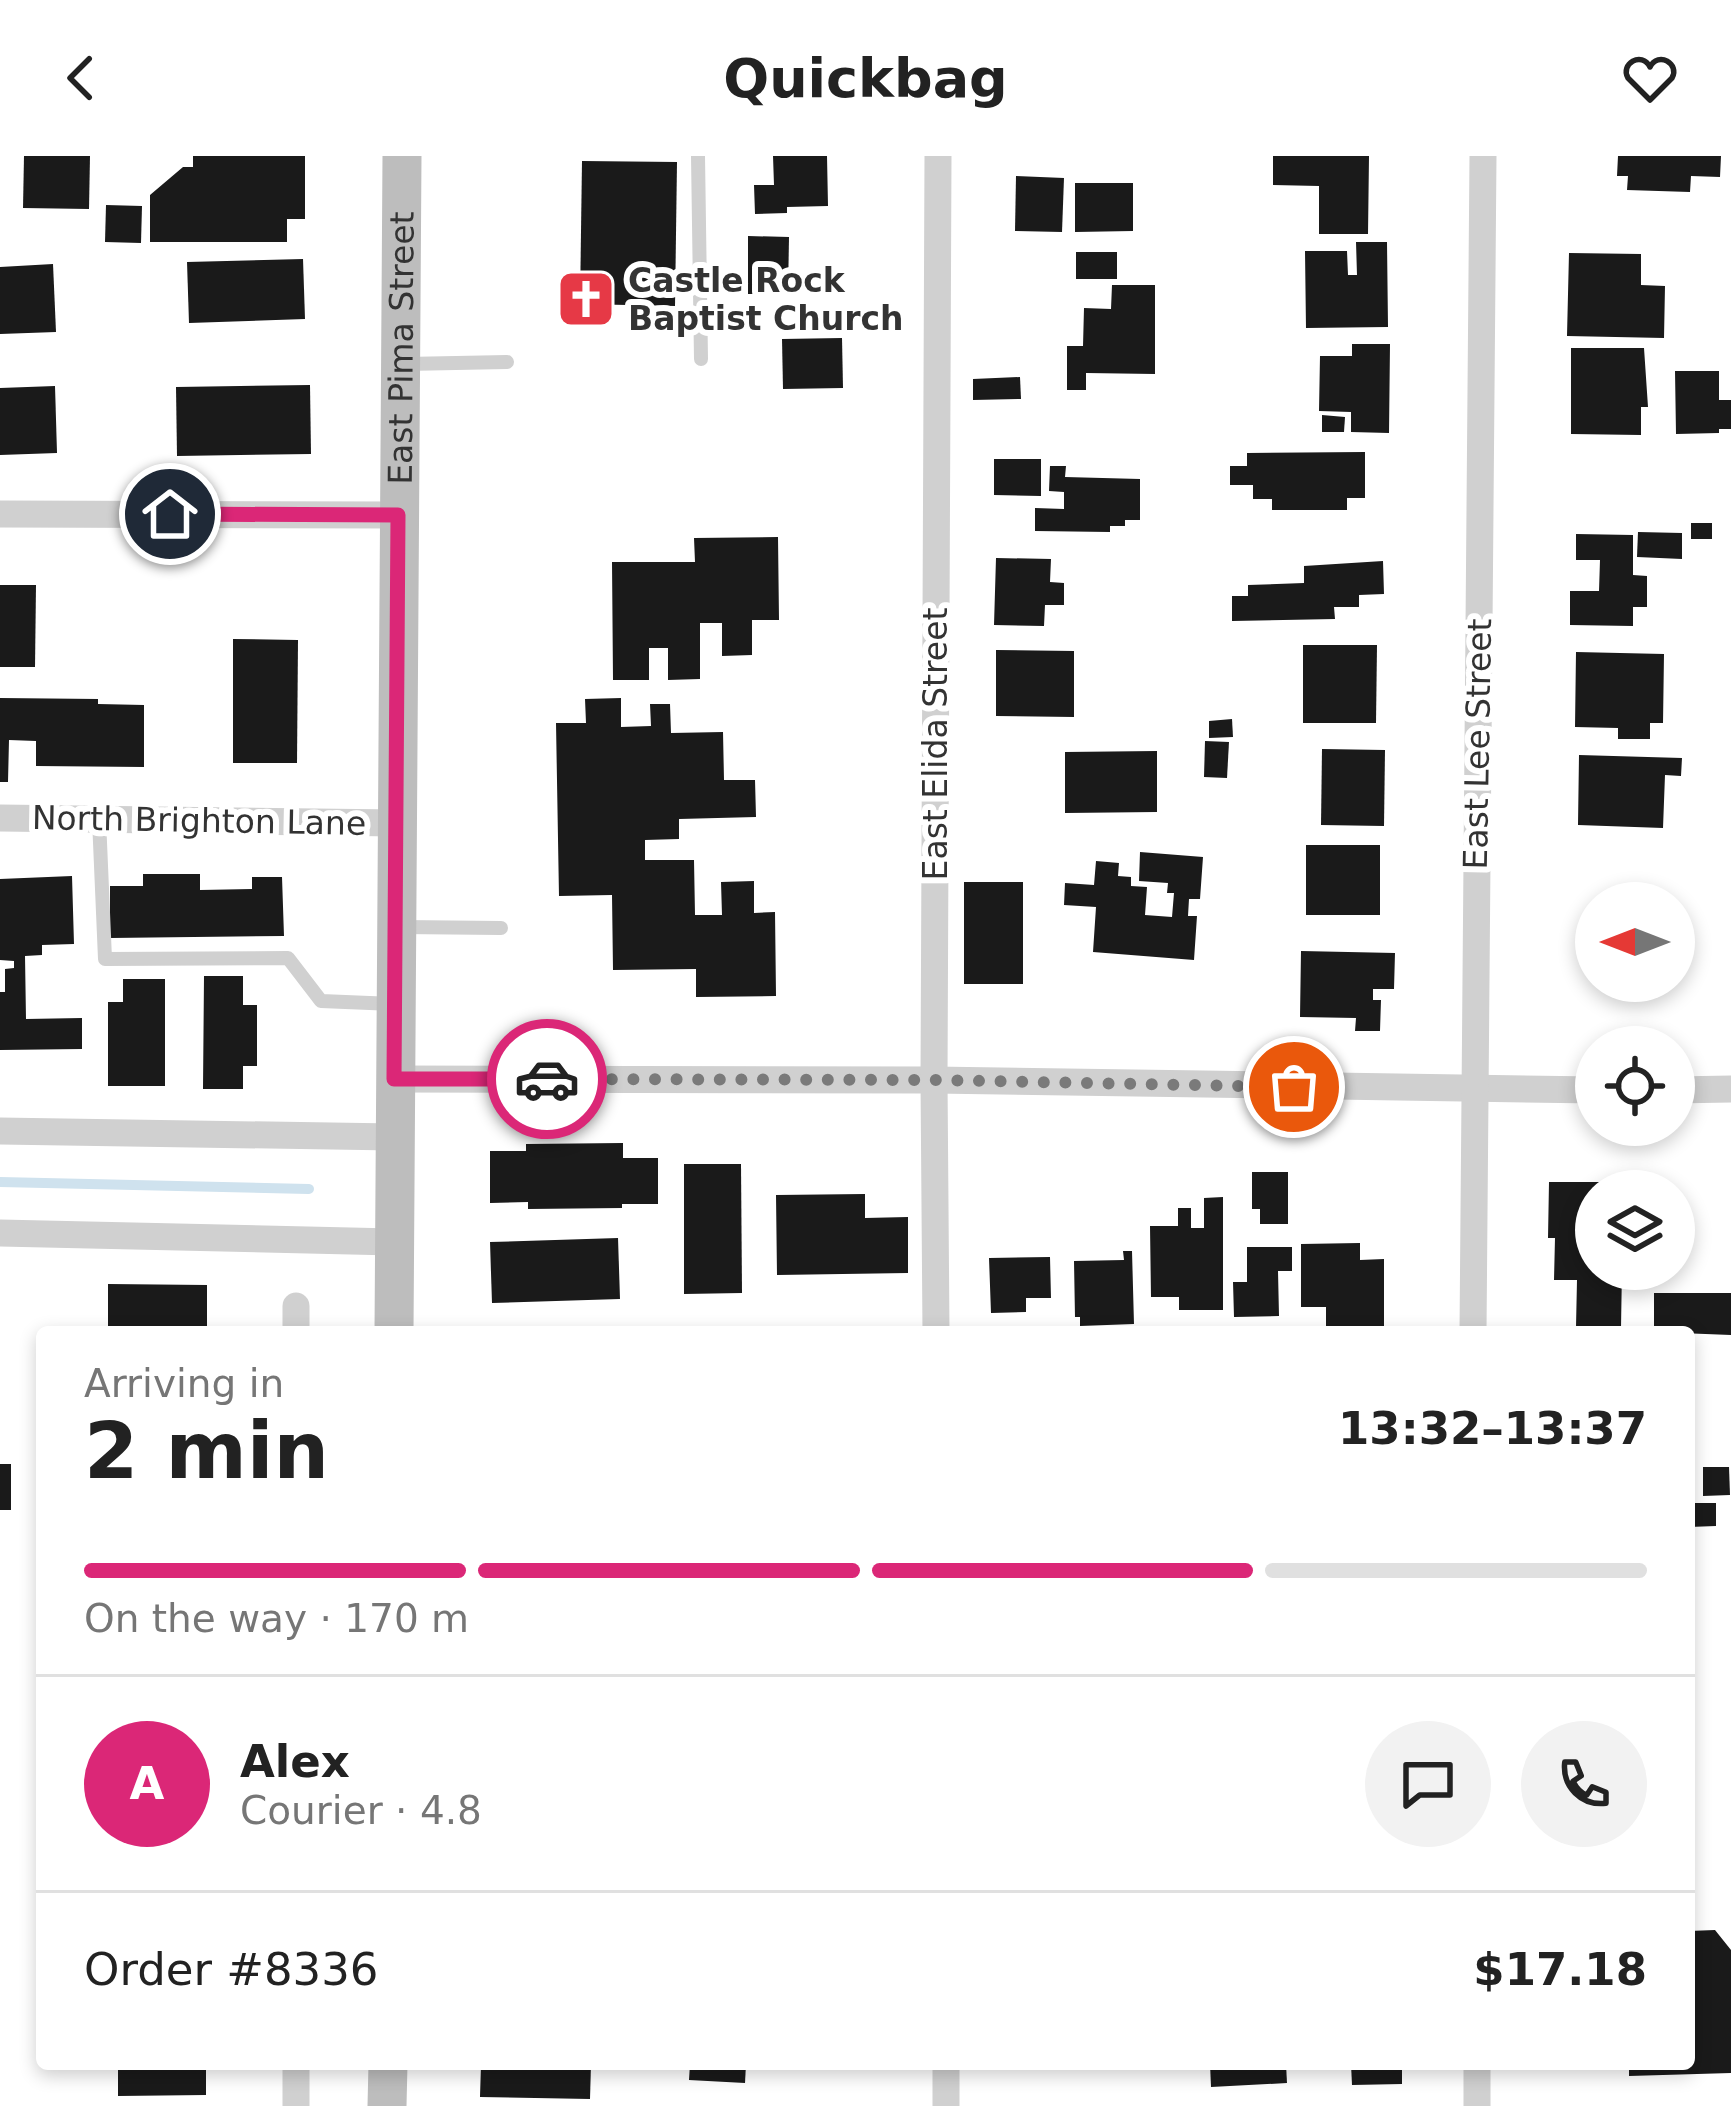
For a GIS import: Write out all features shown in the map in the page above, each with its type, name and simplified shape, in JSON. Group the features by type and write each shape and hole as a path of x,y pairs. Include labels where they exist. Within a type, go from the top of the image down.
{"street":[{"name":"East Pima Street","path":"394,1326 402,156"},
{"name":"East Elida Street","path":"937,1326 938,156"},
{"name":"East Lee Street","path":"1473,1326 1483,156"},
{"path":"0,514 398,515"},
{"name":"North Brighton Lane","path":"0,818 398,823"},
{"path":"394,1079 934,1080 1575,1090"},
{"path":"1695,1090 1731,1089"},
{"path":"0,1131 394,1137"},
{"path":"0,1233 394,1242"},
{"path":"296,2070 296,2106"},
{"path":"387,2106 388,2070"},
{"path":"946,2070 946,2106"},
{"path":"1477,2070 1477,2106"}],"lane":[{"path":"698,156 701,359"},
{"path":"400,364 507,362"},
{"path":"100,819 105,959 288,958 321,1001 394,1004"},
{"path":"396,927 501,928"}],"building":[{"path":"24,156 90,156 89,209 23,208"},
{"path":"193,156 305,156 305,219 287,219 287,242 150,242 150,195 183,167 193,167"},
{"path":"773,156 827,156 828,206 755,214 754,185 774,185"},
{"path":"1273,156 1369,156 1368,234 1319,234 1319,186 1273,185"},
{"path":"1618,156 1721,156 1720,177 1691,176 1690,192 1627,190 1628,176 1617,176"},
{"path":"582,161 677,162 675,306 580,304"},
{"path":"1016,176 1064,178 1062,232 1015,231"},
{"path":"1075,183 1133,183 1133,231 1075,232"},
{"path":"106,205 142,206 141,243 105,242"},
{"path":"748,236 789,237 788,294 748,294"},
{"path":"1356,242 1387,242 1388,327 1306,328 1305,251 1347,251 1348,275 1357,275"},
{"path":"1076,252 1117,252 1117,279 1076,279"},
{"path":"1569,253 1641,254 1641,285 1665,286 1664,338 1567,336"},
{"path":"303,259 305,319 189,323 187,262"},
{"path":"53,264 56,332 0,334 0,267"},
{"path":"1112,285 1155,285 1155,374 1086,373 1086,390 1067,390 1067,346 1083,346 1084,308 1111,309"},
{"path":"842,338 843,388 783,389 782,339"},
{"path":"1352,344 1390,344 1389,433 1351,432 1351,412 1319,411 1320,356 1352,356"},
{"path":"1571,348 1644,348 1648,407 1641,407 1641,435 1571,434"},
{"path":"1675,371 1719,371 1719,400 1731,400 1731,429 1676,434"},
{"path":"1020,377 1021,399 973,400 973,379"},
{"path":"310,385 311,454 177,456 176,387"},
{"path":"55,386 57,453 0,455 0,388"},
{"path":"1322,415 1345,417 1344,432 1322,432"},
{"path":"1365,452 1365,498 1347,498 1347,510 1272,510 1272,499 1253,499 1253,485 1230,485 1230,466 1247,466 1247,453"},
{"path":"994,459 1041,459 1041,496 994,495"},
{"path":"1050,466 1066,466 1065,477 1140,479 1140,520 1110,526 1110,532 1035,531 1035,508 1064,509 1064,492 1049,491"},
{"path":"1691,523 1712,523 1712,539 1691,539"},
{"path":"1638,532 1682,533 1682,559 1637,557"},
{"path":"1576,534 1633,535 1633,575 1647,576 1647,607 1633,607 1633,626 1570,625 1570,591 1599,591 1600,560 1576,560"},
{"path":"778,537 779,620 752,620 752,655 722,656 722,623 700,623 700,679 668,680 668,648 649,648 649,680 613,680 612,562 695,562 694,538"},
{"path":"996,558 1051,559 1050,582 1064,583 1064,605 1045,605 1044,626 994,625"},
{"path":"1383,561 1384,594 1359,595 1359,607 1334,607 1335,619 1232,621 1232,596 1248,596 1248,585 1304,583 1304,566"},
{"path":"0,585 36,585 35,667 0,667"},
{"path":"233,639 298,640 297,763 233,763"},
{"path":"1303,645 1377,645 1376,723 1303,723"},
{"path":"996,650 1074,651 1074,717 996,716"},
{"path":"1576,652 1664,654 1663,723 1650,723 1650,739 1618,739 1618,728 1575,727"},
{"path":"0,698 98,699 98,704 144,705 144,767 36,766 36,741 9,740 8,782 0,782"},
{"path":"621,698 621,727 651,726 650,704 670,704 671,733 723,732 724,780 755,780 756,817 679,819 679,839 645,840 645,860 694,860 695,915 722,915 721,882 754,881 754,913 775,912 776,996 696,997 696,969 613,970 612,895 559,896 556,723 586,723 585,699"},
{"path":"1232,719 1233,737 1209,738 1209,721"},
{"path":"1205,741 1229,742 1227,778 1204,777"},
{"path":"1322,749 1385,750 1384,826 1321,825"},
{"path":"1157,751 1157,812 1065,813 1065,752"},
{"path":"1579,755 1682,758 1681,776 1665,775 1663,828 1578,825"},
{"path":"1306,845 1380,845 1380,915 1306,915"},
{"path":"1140,852 1203,857 1200,899 1189,899 1188,916 1197,916 1194,960 1093,952 1096,907 1064,905 1065,883 1094,885 1096,861 1119,863 1118,876 1131,877 1131,886 1147,887 1145,915 1172,917 1174,893 1167,893 1168,883 1139,881"},
{"path":"143,874 200,874 200,890 252,889 252,877 282,877 284,936 110,938 110,886 143,886"},
{"path":"72,876 74,944 42,945 42,955 25,956 26,1019 82,1018 82,1049 0,1050 0,992 5,992 5,969 14,968 14,961 0,960 0,879"},
{"path":"964,882 1023,882 1023,984 964,984"},
{"path":"1301,951 1395,953 1394,989 1373,989 1373,1000 1381,1000 1380,1031 1355,1031 1356,1018 1300,1017"},
{"path":"204,976 243,976 243,1005 257,1005 257,1066 243,1066 243,1089 203,1089"},
{"path":"123,979 165,979 165,1086 108,1086 108,1002 123,1002"},
{"path":"623,1143 623,1158 658,1158 658,1204 528,1209 528,1202 490,1203 490,1151 526,1151 526,1144"},
{"path":"684,1164 741,1164 742,1293 684,1294"},
{"path":"1252,1172 1288,1172 1288,1224 1260,1224 1260,1209 1252,1209"},
{"path":"1549,1182 1575,1182 1575,1280 1554,1280 1555,1238 1548,1238"},
{"path":"865,1194 865,1218 908,1217 908,1273 777,1275 776,1195"},
{"path":"1223,1197 1223,1310 1179,1310 1179,1297 1151,1297 1150,1226 1178,1226 1178,1208 1191,1208 1191,1228 1204,1228 1204,1198"},
{"path":"618,1238 620,1299 492,1303 490,1242"},
{"path":"1360,1243 1360,1260 1384,1259 1384,1326 1326,1326 1326,1307 1301,1307 1301,1244"},
{"path":"1247,1247 1292,1247 1292,1271 1278,1271 1279,1316 1234,1317 1233,1282 1247,1282"},
{"path":"1123,1251 1132,1251 1134,1324 1080,1326 1080,1317 1075,1317 1074,1261 1124,1260"},
{"path":"1050,1257 1051,1298 1026,1298 1026,1312 991,1313 989,1258"},
{"path":"108,1284 207,1285 207,1326 108,1326"},
{"path":"1577,1290 1622,1290 1621,1326 1576,1326"},
{"path":"1654,1293 1731,1293 1731,1335 1695,1334 1695,1326 1654,1326"},
{"path":"0,1464 11,1464 11,1510 0,1510"},
{"path":"1703,1467 1729,1467 1730,1495 1703,1496"},
{"path":"1695,1503 1716,1503 1716,1526 1695,1527"},
{"path":"1715,1930 1731,1950 1731,2073 1629,2076 1629,2070 1695,2070 1695,1931"},
{"path":"118,2070 206,2070 206,2095 118,2096"},
{"path":"481,2070 591,2070 590,2099 480,2097"},
{"path":"690,2070 746,2070 745,2083 689,2080"},
{"path":"1210,2070 1286,2070 1287,2083 1211,2087"},
{"path":"1351,2070 1402,2070 1402,2084 1352,2085"}],"waterway":[{"path":"0,1182 309,1189"}],"way so far":[{"path":"547,1079 1294,1087"}],"place":[{"name":"Castle Rock Baptist Church","path":"586,299"}],"route":[{"path":"170,514 398,515 394,1079 547,1079"}]}
